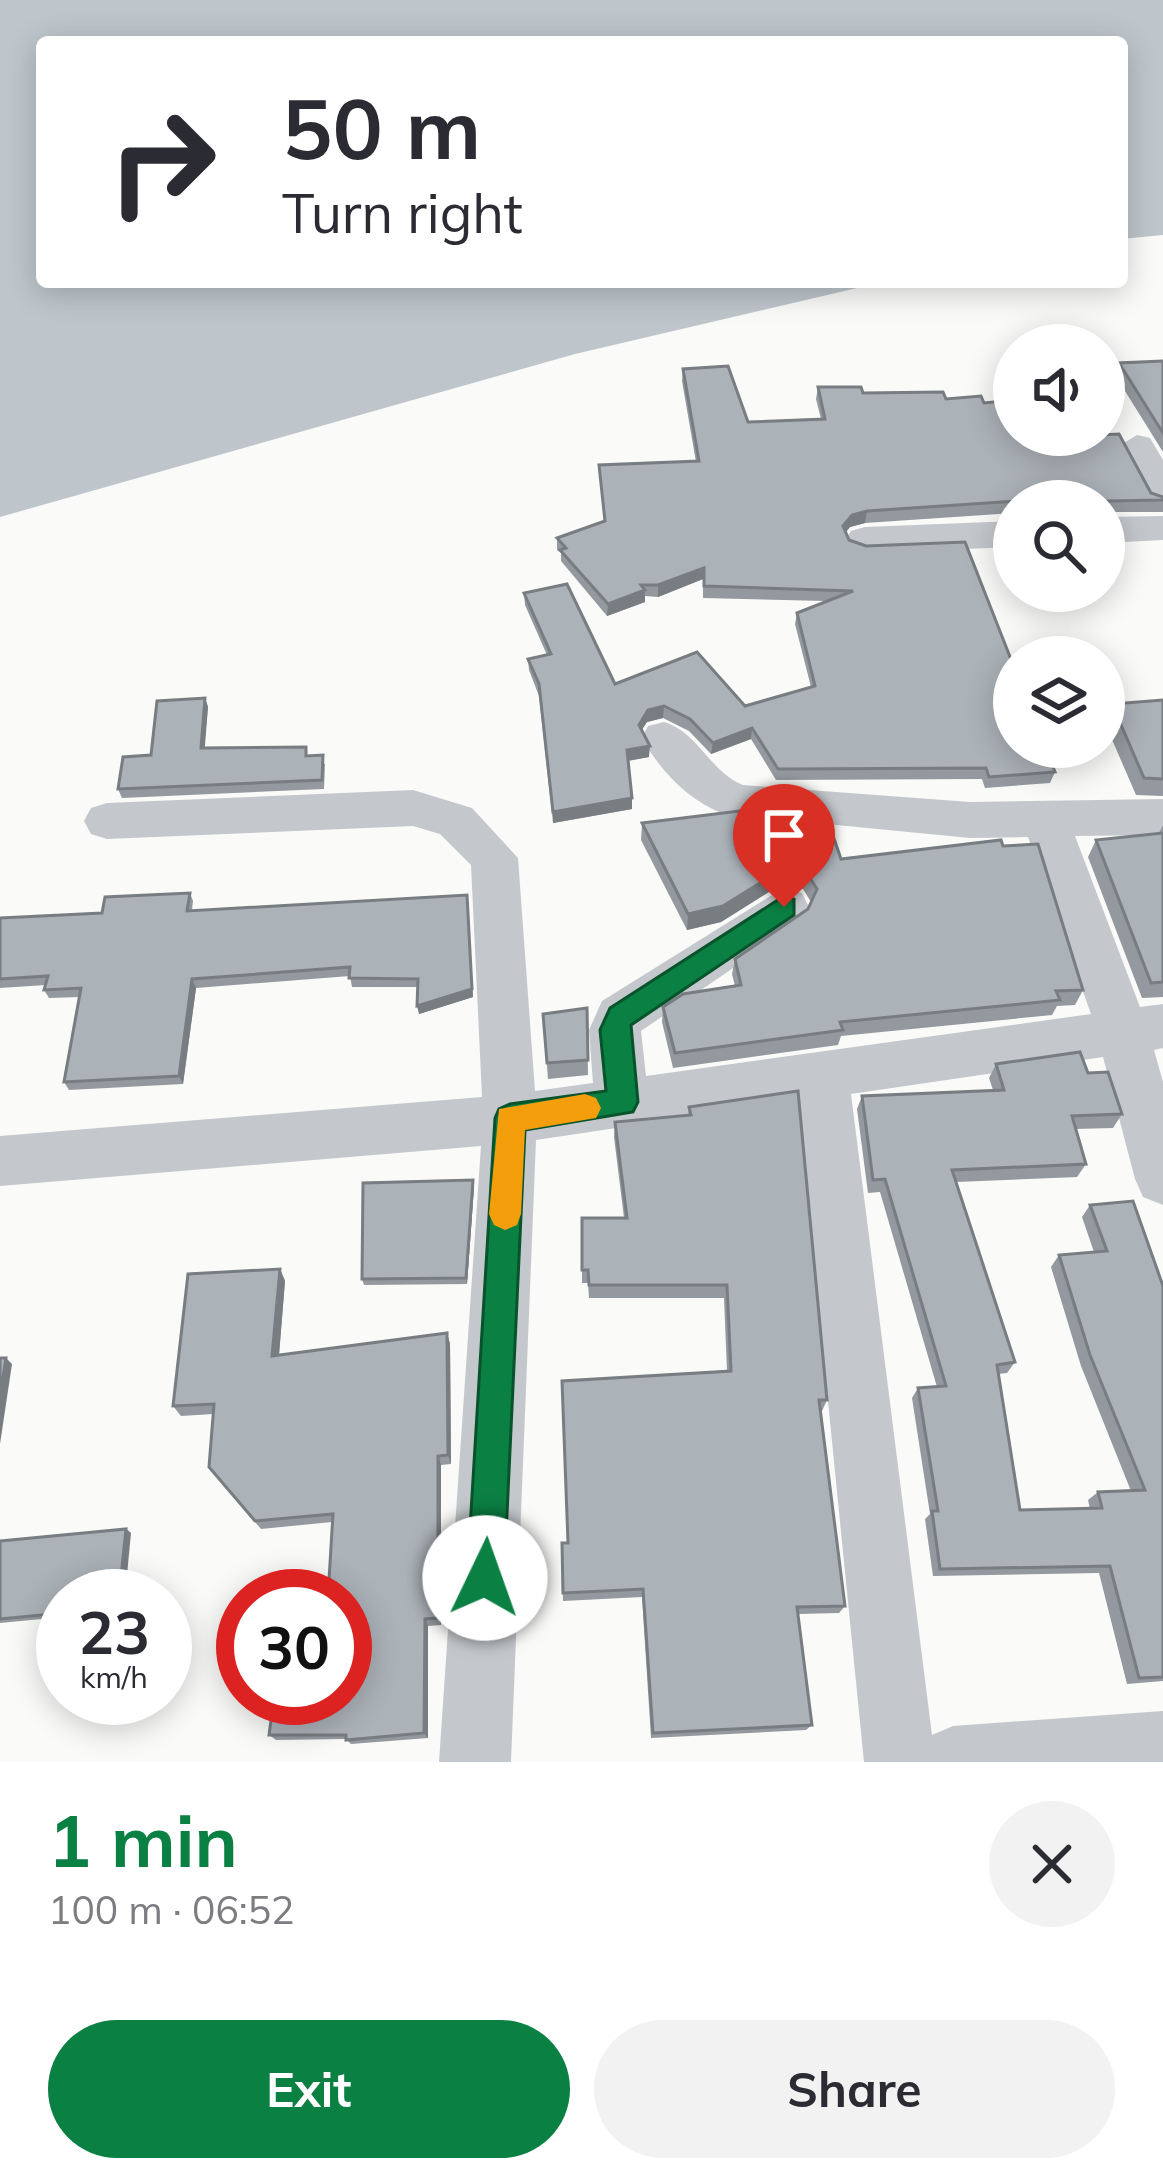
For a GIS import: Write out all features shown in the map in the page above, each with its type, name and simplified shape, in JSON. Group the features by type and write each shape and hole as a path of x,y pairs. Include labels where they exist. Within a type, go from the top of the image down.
{"street":[{"path":"1137,446 1163,494"},
{"path":"1125,529 1163,528"},
{"path":"865,540 993,535"},
{"path":"664,738 709,790 740,802 870,816 1046,822 1163,817"},
{"path":"107,821 413,808 456,821 494,858 510,1118 476,1762"},
{"path":"1046,822 1143,1027 1163,1179"},
{"path":"622,1102 615,1030 620,1017 784,907"},
{"path":"0,1161 510,1118 1143,1027"},
{"path":"822,1074 900,1762"},
{"path":"953,1762 1163,1746"}],"shaded area":[{"path":"0,0 1163,0 1163,235 1128,238 1128,36 36,36 36,288 857,288 575,354 0,517"}],"building":[{"path":"1163,361 1163,433 1125,373 1125,363"},
{"path":"728,366 748,422 825,419 818,387 861,387 863,393 943,392 946,399 981,396 984,403 993,402 993,456 1125,456 1125,445 1151,493 1163,500 1125,501 1125,480 993,480 993,503 867,511 852,515 843,526 849,540 866,546 965,542 1002,636 993,636 993,768 1053,768 1055,772 989,777 986,768 778,769 752,728 713,743 690,719 664,706 648,710 639,725 650,746 627,750 632,798 553,812 539,684 528,659 551,654 524,593 567,584 615,684 697,652 745,706 815,686 797,613 853,591 704,586 704,568 658,585 641,585 645,590 608,604 560,550 566,548 557,538 605,521 599,465 699,461 683,369"},
{"path":"205,698 201,748 306,747 306,756 323,755 322,780 118,789 123,757 151,755 157,701"},
{"path":"1163,700 1163,779 1144,778 1125,734 1125,703"},
{"path":"773,807 825,812 841,859 1001,840 1003,846 1038,844 1083,990 1056,991 1060,1000 840,1022 843,1030 675,1053 663,1007 683,994 741,985 735,959 808,909 817,889 807,873 786,867 723,906 688,914 642,823"},
{"path":"1163,833 1163,982 1151,983 1096,840"},
{"path":"190,893 187,911 467,895 472,989 417,1006 418,979 349,978 350,967 192,979 179,1076 64,1082 81,988 44,990 48,976 0,979 0,918 102,913 105,897"},
{"path":"587,1008 588,1060 547,1063 543,1014"},
{"path":"1080,1052 1088,1073 1108,1072 1122,1114 1072,1116 1086,1164 952,1170 1015,1362 997,1365 1020,1510 1102,1508 1098,1492 1145,1490 1090,1355 1059,1255 1107,1251 1090,1205 1133,1201 1163,1286 1163,1677 1139,1678 1110,1566 940,1569 932,1511 938,1511 918,1388 946,1386 885,1179 873,1180 862,1096 1004,1090 996,1064"},
{"path":"798,1091 827,1400 819,1400 845,1606 797,1607 812,1725 653,1733 643,1589 563,1593 562,1543 568,1543 562,1381 731,1371 727,1285 589,1285 588,1270 582,1270 582,1218 627,1218 615,1122 691,1115 689,1107"},
{"path":"473,1180 466,1278 362,1279 363,1183"},
{"path":"280,1269 272,1356 447,1333 448,1455 438,1456 438,1618 425,1619 424,1733 346,1740 346,1735 269,1735 270,1725 372,1725 372,1569 330,1569 333,1514 255,1521 209,1467 214,1404 173,1406 188,1274"},
{"path":"0,1358 6,1358 0,1395"},
{"path":"126,1529 122,1569 36,1569 36,1616 0,1619 0,1541"}],"slow traffic":[{"path":"505,1214 510,1118 585,1108"}],"route":[{"path":"485,1578 510,1118 622,1102 615,1030 620,1017 784,907"}]}
